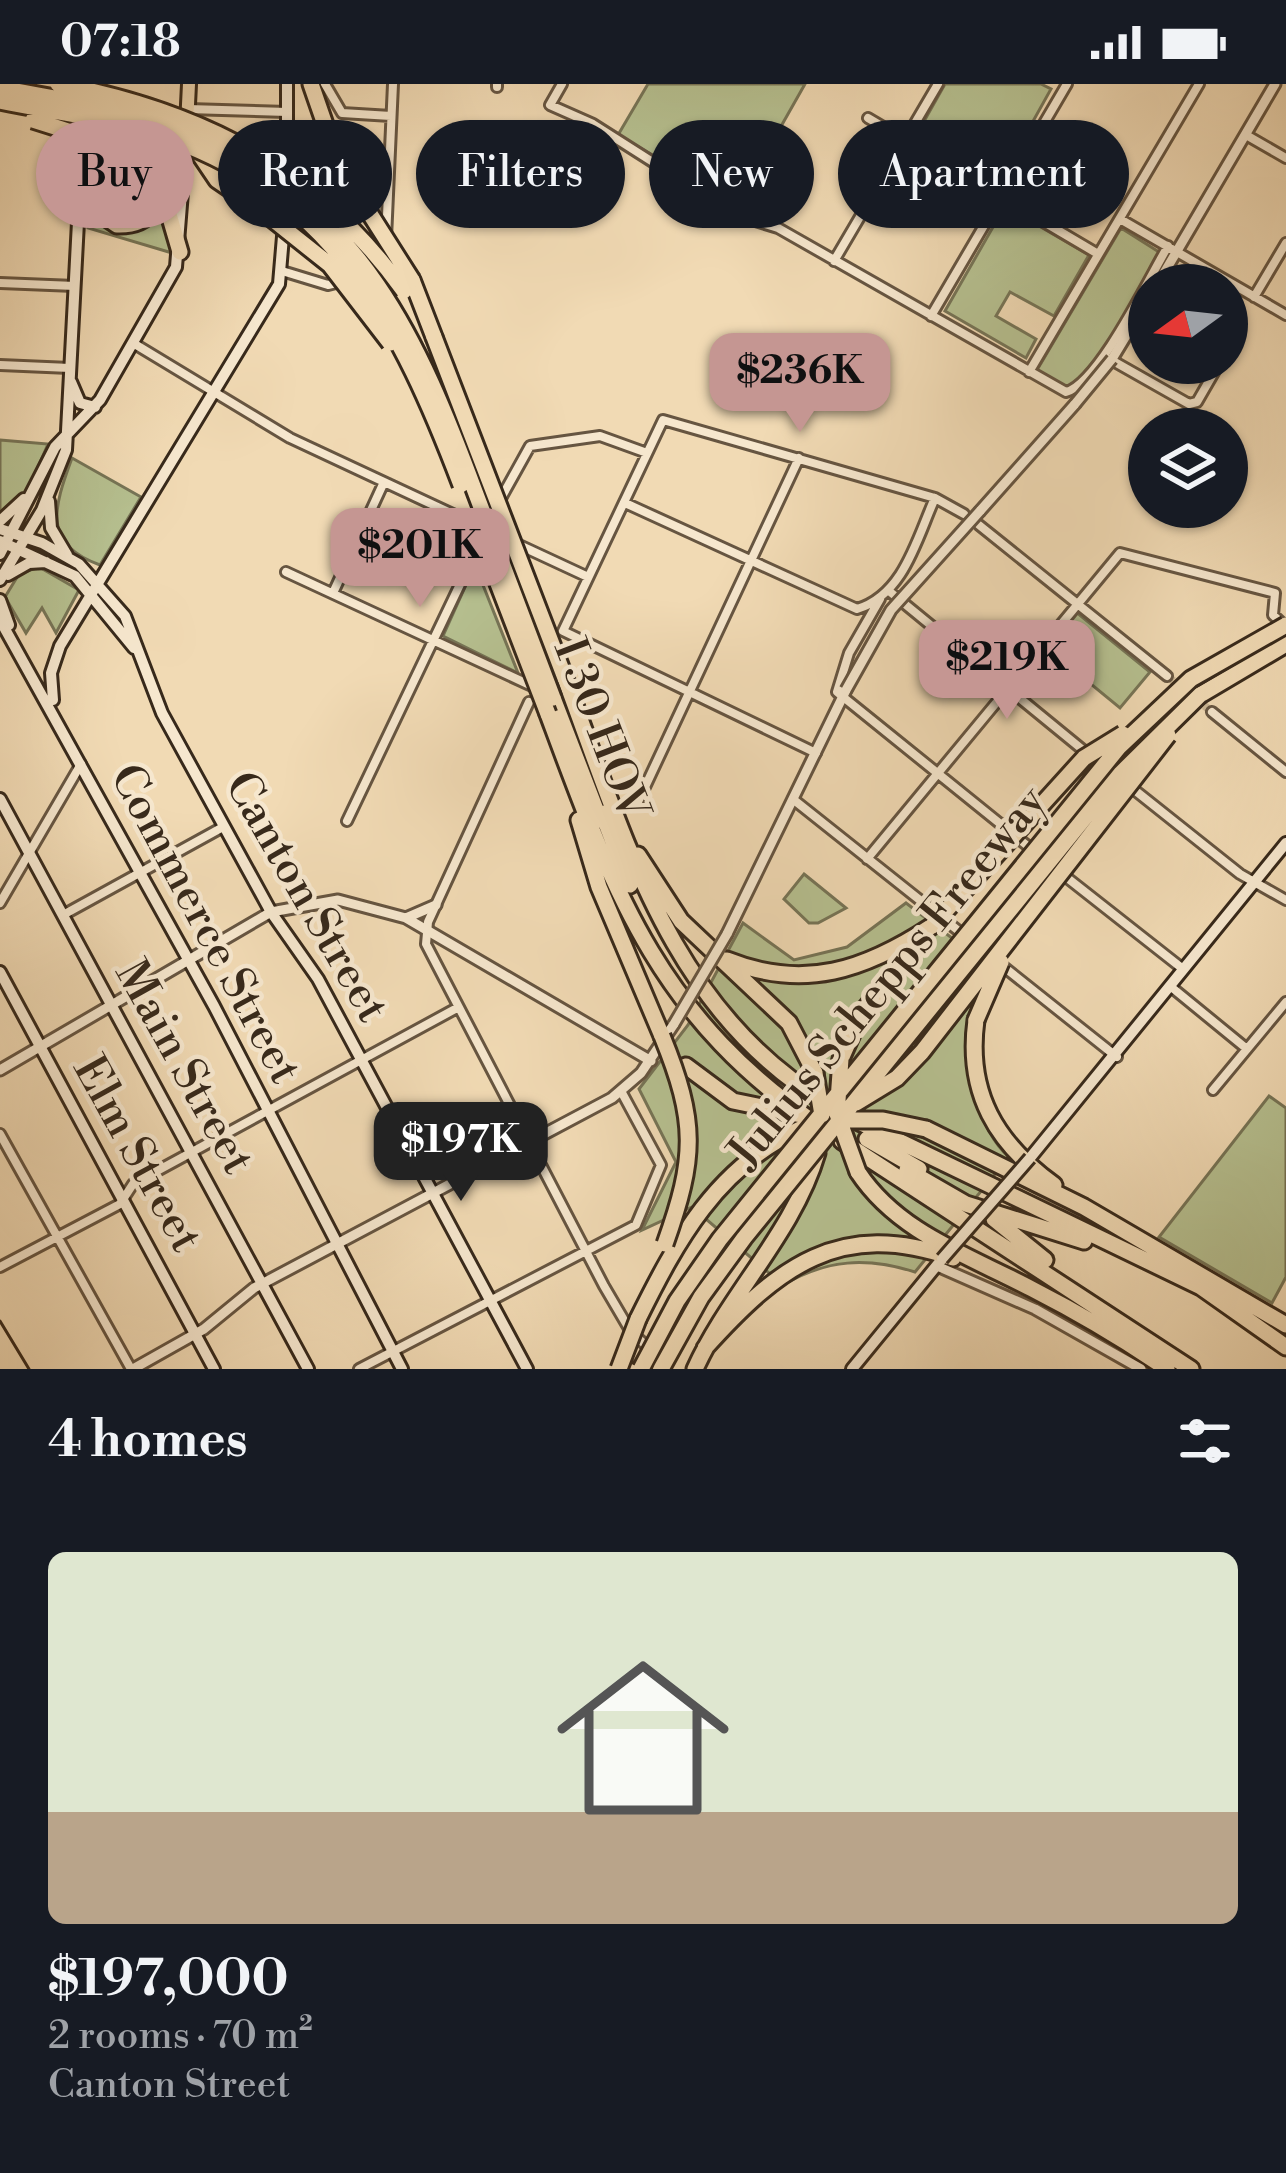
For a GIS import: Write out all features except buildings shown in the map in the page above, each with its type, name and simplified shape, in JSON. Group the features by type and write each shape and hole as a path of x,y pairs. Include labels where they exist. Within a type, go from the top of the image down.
{"highway":[{"name":"I 30 HOV","path":"11,84 134,110 219,140 294,187 358,248 401,306 432,368 638,915 699,1010 751,1064 809,1110 984,1211 1046,1260 1057,1278"},
{"path":"58,84 164,108 225,134 278,165 362,238 434,338"},
{"path":"311,84 339,164 412,280 555,695 560,748 587,850 620,939 698,1078 753,1108 801,1115 857,1103 910,1065 1200,695"},
{"name":"I 30 HOV","path":"0,88 134,115 201,138 284,186 349,245 395,306 424,362 555,695"},
{"path":"0,103 46,120"},
{"path":"0,103 163,136 264,187 314,227 356,272 421,380 555,695 666,902 714,954 780,1013 815,1073 822,1121 817,1153 798,1200 695,1369"},
{"path":"194,144 217,180 330,266 421,380"},
{"path":"172,228 180,252"},
{"name":"Julius Schepps Freeway","path":"641,1369 671,1311 720,1239 1144,720 1201,672 1286,626"},
{"name":"Julius Schepps Freeway","path":"662,1369 701,1297 1120,773 1200,695 1286,644"},
{"path":"1144,720 1084,758 932,926 900,954 861,1014 841,1059 837,1114 858,1172 884,1205 914,1228 1018,1281 1167,1369"},
{"path":"560,748 632,922 673,990 723,1051 791,1107 1191,1369"},
{"path":"612,801 638,879 668,940 710,1001 808,1092 883,1136 1201,1287 1286,1347"},
{"path":"1071,861 994,974 976,1020 975,1078 992,1124 1015,1154 1084,1207"},
{"path":"714,954 764,973 806,977 900,954"},
{"path":"621,1369 691,1158 688,1109 668,1030"},
{"path":"637,1327 689,1224 722,1183 759,1151 800,1130 849,1119 926,1129 1084,1207 1286,1325"},
{"name":"I 30 HOV","path":"984,1211 1138,1258"},
{"path":"737,1301 792,1267 856,1245 930,1250 1018,1281"},
{"path":"673,1369 701,1297"}],"main road":[{"path":"83,120 85,84"},
{"path":"188,120 189,84"},
{"path":"33,675 60,646 214,393 282,271 287,84"},
{"path":"0,580 25,542 66,453 78,228"},
{"path":"3,536 66,433 95,406 133,344 180,252 181,228"},
{"path":"70,373 80,403 95,406"},
{"path":"51,490 51,528 69,558"},
{"name":"Canton Street","path":"3,536 69,558 125,616 134,648 224,827 271,912 308,963 527,1369"},
{"name":"Canton Street","path":"25,542 96,587"},
{"path":"0,580 29,562 53,563"},
{"name":"Commerce Street","path":"0,600 14,640"},
{"name":"Commerce Street","path":"0,620 189,959 402,1369"},
{"path":"56,716 50,684 60,646"},
{"name":"Main Street","path":"0,799 308,1369"},
{"path":"852,1369 1117,1057 1286,843"},
{"name":"Elm Street","path":"0,973 214,1369"}],"street":[{"path":"325,84 342,113 392,116"},
{"path":"282,271 338,283 364,266 386,238 393,84"},
{"path":"562,84 550,105 592,124 736,215 778,229 1061,390 1073,391 1103,355 1275,84"},
{"path":"917,120 938,84"},
{"path":"1046,120 1067,84"},
{"path":"1129,204 1199,84"},
{"path":"188,109 287,112"},
{"path":"1246,135 1286,158"},
{"path":"1129,224 1286,315"},
{"path":"834,261 854,228"},
{"path":"931,316 982,228"},
{"path":"1052,228 1098,254"},
{"path":"1030,372 1114,228"},
{"path":"1254,297 1286,243"},
{"path":"1169,264 1172,249"},
{"path":"0,283 75,286"},
{"path":"0,1134 132,1369 196,1334 263,1284 621,1091 651,1061 727,934 844,693 891,610 1083,396 1128,329"},
{"path":"133,344 287,437 588,577"},
{"path":"1103,355 1128,368"},
{"path":"0,365 70,373"},
{"path":"1157,384 1194,404 1206,384"},
{"path":"816,753 562,631 663,420 935,498 964,514"},
{"path":"347,821 507,484 530,446 610,436 647,453"},
{"path":"637,804 799,458"},
{"path":"333,593 384,482"},
{"path":"935,498 836,683 938,773 1183,969"},
{"path":"625,503 850,610 880,599"},
{"path":"979,525 1167,676"},
{"path":"867,859 1120,553 1276,593 1274,617 1286,626"},
{"path":"286,572 535,688"},
{"path":"889,591 1083,750"},
{"path":"529,702 436,905 427,930 429,956 586,1253 673,1369"},
{"path":"1212,712 1286,772"},
{"path":"0,902 82,763"},
{"path":"1137,792 1286,900"},
{"path":"794,800 1117,1057"},
{"path":"62,915 224,827"},
{"path":"0,1070 271,912 338,899 406,918 651,1061"},
{"path":"406,918 436,905"},
{"path":"1170,986 1247,1049"},
{"path":"1213,1090 1286,1002"},
{"path":"0,1268 124,1197 133,1184 457,1008"},
{"path":"359,1369 637,1225 661,1165 621,1091"},
{"path":"940,1263 1142,1369"}],"green space":[{"path":"648,84 805,84 785,120 649,120 649,153 625,139 625,123"},
{"path":"945,84 1041,84 1051,89 1034,120 925,120"},
{"path":"88,228 174,228 172,253"},
{"path":"992,228 1043,228 1089,255 1054,316 1010,292 996,316 1036,339 1026,358 945,311"},
{"path":"1121,228 1159,252 1152,264 1128,264 1128,309 1107,347 1072,386 1061,386 1037,370"},
{"path":"0,440 48,444 27,492 0,517"},
{"path":"72,458 141,497 100,565 68,546 60,534 58,507"},
{"path":"475,565 518,673 443,636"},
{"path":"39,567 79,590 56,633 42,608 26,633 5,597 19,574"},
{"path":"1076,612 1150,672 1120,708 1047,648"},
{"path":"804,874 846,908 809,923 784,899"},
{"path":"906,903 1003,977 971,1017 967,1057 981,1114 1009,1157 915,1272 848,1263 815,1270 783,1285 692,1207 642,1230 676,1162 639,1089 688,1025 743,923 794,960 847,947"},
{"path":"1269,1096 1286,1108 1286,1277 1272,1303 1159,1237"}],"tunnel":[{"path":"1167,676 1212,712"}],"tram line":[{"path":"0,1321 29,1369"}]}
